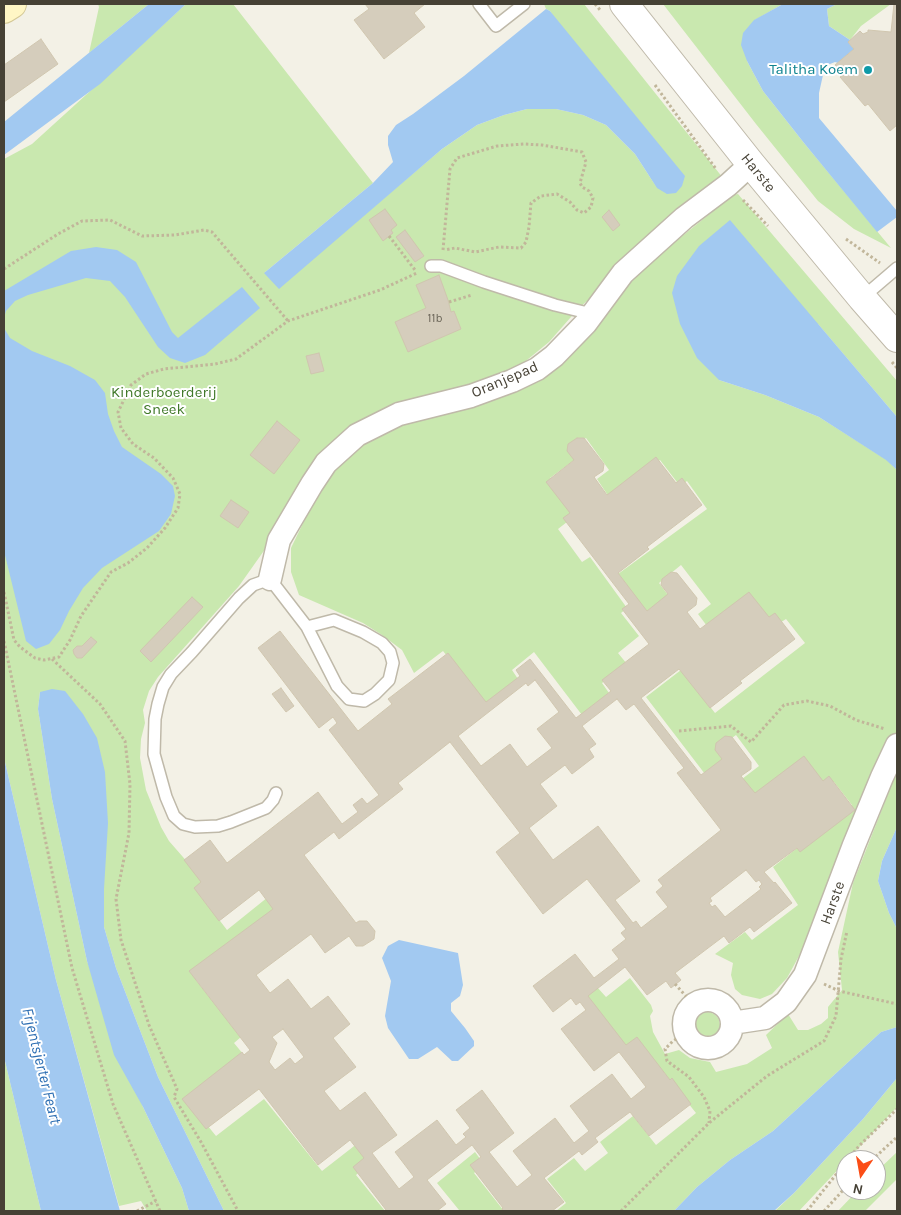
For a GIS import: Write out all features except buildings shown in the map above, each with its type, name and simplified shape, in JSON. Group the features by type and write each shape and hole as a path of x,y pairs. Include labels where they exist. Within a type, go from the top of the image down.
{"main road":[{"path":"4,9 12,4"}],"street":[{"name":"Harste","path":"624,4 751,164 897,338"},
{"name":"Oranjepad","path":"270,579 279,540 312,484 326,464 357,435 400,414 471,396 512,381 537,369 554,356 592,314 622,273 684,218 728,185 751,164"},
{"name":"Harste","path":"732,1023 765,1018 786,1002 805,975 882,777 893,738"},
{"path":"702,1000 719,1002 726,1008 732,1023 727,1039 721,1045 705,1049 696,1046 690,1041 685,1034 683,1026 684,1017 693,1004 702,1000"}],"lane":[{"path":"479,4 496,26 524,4"},
{"path":"431,266 441,266 555,305 592,314"},
{"path":"862,298 897,268"},
{"path":"276,793 274,800 266,808 231,822 218,826 195,827 183,824 174,816 166,797 154,754 155,719 163,687 171,674 252,585 270,579 307,627 337,686 349,699 364,701 375,694 389,680 393,663 390,652 382,643 363,632 334,620 307,627"}],"path":[{"path":"431,266 426,269 422,263 443,250 455,248 475,252 500,247 521,248 526,242 530,227 531,203 541,196 557,194 570,202 577,210 584,213 591,207 593,198 589,191 582,187 580,183 581,174 586,162 582,152 524,144 497,146 457,158 450,169 443,250"},
{"path":"4,269 58,234 82,221 110,220 142,236 175,235 204,230 212,232 288,321"},
{"path":"4,592 14,640 35,658 51,659 59,657 82,616 111,572 128,563 147,548 165,528 178,508 180,494 173,478 154,458 133,444 122,428 118,412 131,384 146,374 164,369 215,364 236,359 288,321 380,290 417,273 398,243 390,236"},
{"path":"4,642 72,968 113,1104 160,1211"},
{"path":"51,659 100,704 125,741 130,784 128,833 116,899 121,940 149,1025 177,1089 174,1097 238,1211"},
{"path":"679,731 731,726 751,742 784,705 807,701 830,706 893,738"},
{"path":"621,1211 709,1123 767,1076 824,1041 836,1016 840,991 841,959 848,923"},
{"path":"805,975 840,991 897,1004"},
{"path":"676,984 693,1004"},
{"path":"685,1034 673,1041 665,1049 668,1061 689,1077 704,1097 710,1111 709,1123"},
{"path":"856,1150 897,1109"},
{"path":"883,1150 897,1137"},
{"path":"807,1211 836,1175"},
{"path":"824,1211 836,1198"},
{"path":"138,1211 156,1201"}],"green space":[{"path":"98,4 149,4 89,53 99,7"},
{"name":"Kinderboerderij Sneek","path":"186,4 233,4 373,183 264,273 352,225 442,149 477,125 527,109 556,109 583,115 606,125 635,154 657,188 544,4 584,4 723,178 578,309 549,342 516,369 471,386 371,417 268,545 239,586 158,677 149,691 143,710 145,723 141,739 140,758 146,790 161,827 169,841 210,888 201,896 227,930 268,897 281,913 196,980 241,1037 234,1043 248,1060 191,1105 216,1136 264,1099 322,1171 358,1143 373,1160 356,1175 385,1211 224,1211 158,1077 116,968 104,927 104,889 40,692 38,709 52,799 87,961 143,1107 182,1188 189,1211 147,1211 141,1201 119,1206 56,980 4,758 4,159 32,144"},
{"path":"663,4 783,4 755,20 747,61 763,91 891,248 854,229 818,201"},
{"path":"837,4 891,4 861,26 850,40 829,26 827,9"},
{"path":"738,194 897,381 897,417 818,324 719,380 765,395 819,417 887,460 897,470 897,731 880,761 805,945 787,978 772,994 760,999 742,995 735,989 731,975 733,963 715,954 745,932 752,940 798,905 773,867 852,805 834,782 821,791 758,800 742,779 759,766 736,735 720,747 731,761 708,778 646,697 681,670 715,713 805,643 786,619 775,626 713,634 698,614 711,604 681,565 659,583 671,599 649,616 618,574 707,509 687,481 680,486 660,460 609,497 597,479 609,470 586,438 572,449 577,458 550,478 576,515 558,529 582,562 590,557 627,608 621,613 639,636 618,653 627,664 602,683 609,693 582,715 534,652 512,670 520,682 488,706 443,651 414,673 402,650 382,635 363,623 299,595 291,572 291,548 306,517 333,472 373,436 549,373 644,267 733,195"},
{"path":"897,771 897,827 882,861 878,881 889,913 897,929 897,1027 881,1032 773,1131 730,1160 697,1187 674,1211 556,1211 566,1203 547,1179 574,1158 585,1171 608,1153 600,1142 633,1116 656,1145 696,1113 639,1042 628,1051 585,996 597,987 606,997 630,978 651,1005 653,1011 650,1016 653,1032 665,1054 679,1050 690,1058 710,1062 716,1072 747,1064 772,1048 766,1035 788,1014 798,1030 808,1030 821,1024 828,1018 828,1007 842,990 838,952 853,883"},
{"path":"707,1012 716,1016 720,1025 716,1034 707,1038 698,1034 694,1025 698,1016"},
{"path":"4,1057 41,1211 4,1211"},
{"path":"897,1078 897,1107 856,1150 836,1150 836,1172 799,1211 775,1211 794,1193 863,1119"},
{"path":"475,1152 484,1164 474,1173 504,1211 458,1211 437,1183"},
{"path":"897,1152 897,1179 886,1190 886,1162"},
{"path":"848,1200 876,1200 865,1211 838,1211"}],"water":[{"path":"149,4 186,4 100,84 4,155 4,122"},
{"path":"783,4 837,4 827,9 829,26 850,40 848,42 854,49 838,63 835,62 825,66 819,93 819,118 897,211 897,217 877,232 763,91 747,61 741,45 743,33 754,20"},
{"path":"546,9 550,11 685,176 682,186 676,193 667,194 657,188 635,154 606,125 583,115 556,109 527,109 477,125 442,149 279,289 264,273 373,183 393,162 388,145 388,136 396,125 464,76"},
{"path":"730,220 897,417 897,470 886,460 819,417 765,395 719,380 697,358 680,324 672,293 677,276 699,246"},
{"path":"96,247 117,250 136,262 172,332 178,338 242,287 260,308 205,355 185,363 170,358 158,347 125,297 110,281 86,278 28,295 15,301 6,311 4,318 4,291 71,251"},
{"path":"4,328 10,338 32,351 70,366 95,380 105,393 108,414 122,447 161,474 173,486 175,496 171,514 159,531 102,568 83,588 60,630 49,644 36,649 26,641 4,551"},
{"path":"52,689 65,691 83,714 97,738 105,772 108,823 104,927 116,968 158,1077 224,1211 189,1211 182,1188 143,1107 114,1055 87,961 52,799 38,709 40,692"},
{"name":"Frjentsjerter Feart","path":"4,758 56,980 120,1211 41,1211 4,1057"},
{"path":"897,827 897,929 889,913 878,881 882,861"},
{"path":"399,940 458,953 463,985 460,996 451,1003 451,1011 474,1041 474,1046 458,1061 452,1061 437,1047 418,1059 409,1059 388,1028 385,1016 391,981 382,958 388,946"},
{"path":"897,1027 897,1078 863,1119 794,1193 774,1211 674,1211 697,1187 730,1160 773,1131 881,1032"}],"place":[{"name":"Talitha Koem","path":"868,70"}]}
